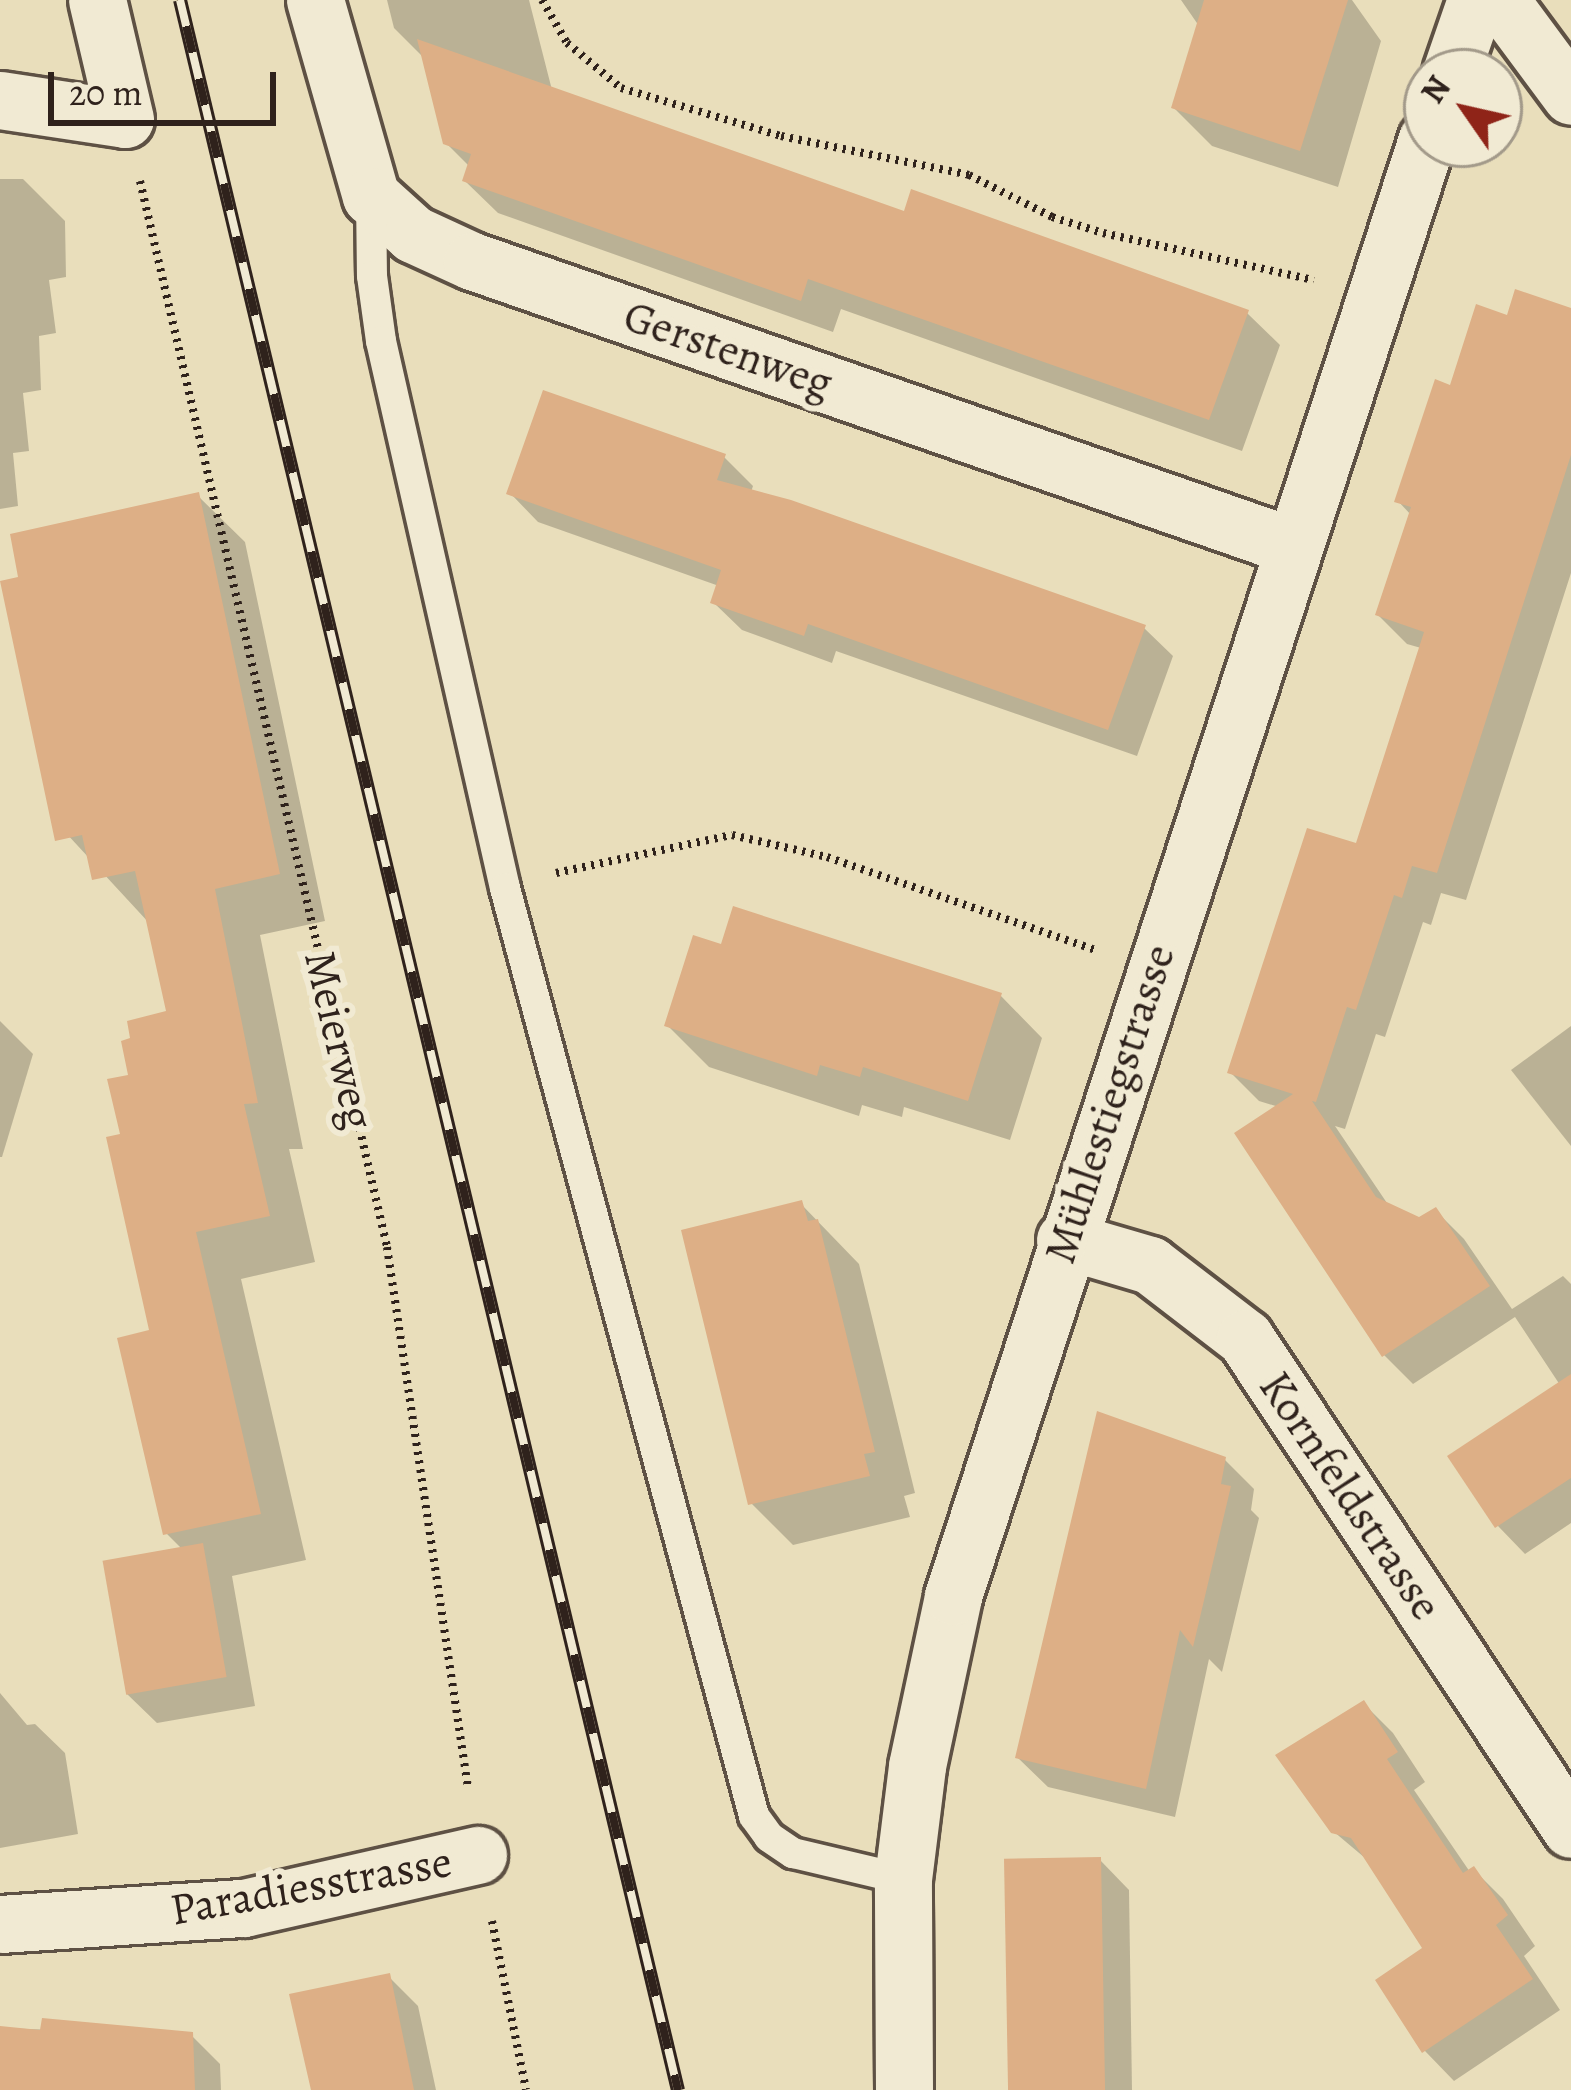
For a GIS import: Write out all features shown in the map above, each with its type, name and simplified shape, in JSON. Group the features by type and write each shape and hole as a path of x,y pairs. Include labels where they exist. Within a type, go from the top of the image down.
{"street":[{"path":"0,100 125,119 97,0"},
{"path":"314,0 371,196"},
{"path":"1459,48 1476,0"},
{"path":"1500,0 1571,96"},
{"name":"Mühlestiegstrasse","path":"904,2090 903,1879 917,1766 952,1596 1417,168"},
{"name":"Gerstenweg","path":"371,196 413,234 472,260 1292,546"},
{"name":"Kornfeldstrasse","path":"1065,1240 1150,1265 1245,1338 1571,1829"},
{"name":"Paradiesstrasse","path":"0,1924 244,1908 478,1855"}],"lane":[{"path":"371,196 372,276 381,341 505,888 754,1816 769,1837 793,1853 903,1879"}],"path":[{"path":"542,0 567,43 620,88 781,136 969,175 1052,217 1103,233 1374,294"},
{"name":"Meierweg","path":"125,119 387,1247 478,1855 526,2090"},
{"path":"505,888 581,866 732,836 826,857 1153,970"}],"building":[{"path":"1204,0 1348,0 1300,151 1171,108"},
{"path":"417,39 904,211 911,189 1249,310 1209,420 808,279 801,301 462,181 471,154 443,144"},
{"path":"1515,289 1571,308 1571,455 1437,873 1412,866 1402,898 1394,895 1356,1010 1347,1007 1316,1102 1312,1101 1376,1197 1419,1217 1436,1207 1490,1286 1382,1357 1234,1133 1293,1094 1227,1073 1307,828 1356,843 1424,632 1375,615 1411,507 1394,502 1435,379 1450,385 1476,304 1507,315"},
{"path":"543,390 726,454 717,480 791,500 1146,625 1108,730 808,624 804,636 710,603 721,570 506,494"},
{"path":"199,492 280,874 215,889 258,1103 244,1104 270,1216 196,1232 261,1514 163,1535 117,1338 149,1330 106,1137 120,1134 107,1079 128,1075 121,1041 130,1038 127,1021 166,1011 135,871 92,880 82,835 55,841 0,581 18,577 10,534"},
{"path":"733,906 1002,993 968,1101 863,1067 860,1077 820,1065 817,1076 664,1026 693,935 721,944"},
{"path":"802,1200 808,1221 818,1219 875,1452 864,1454 870,1476 748,1505 681,1230"},
{"path":"1571,1374 1571,1478 1495,1528 1447,1456"},
{"path":"1097,1411 1226,1457 1221,1484 1231,1486 1193,1647 1180,1630 1146,1789 1015,1758"},
{"path":"203,1543 227,1677 126,1695 103,1561"},
{"path":"1364,1700 1398,1752 1387,1759 1463,1873 1474,1866 1508,1915 1496,1925 1533,1979 1422,2053 1375,1980 1422,1948 1351,1838 1331,1833 1275,1755"},
{"path":"1101,1857 1105,2090 1008,2090 1004,1859"},
{"path":"390,1973 414,2090 311,2090 289,1994"},
{"path":"42,2018 193,2032 195,2090 0,2090 0,2026 40,2030"}],"railway":[{"path":"180,0 678,2090"}]}
